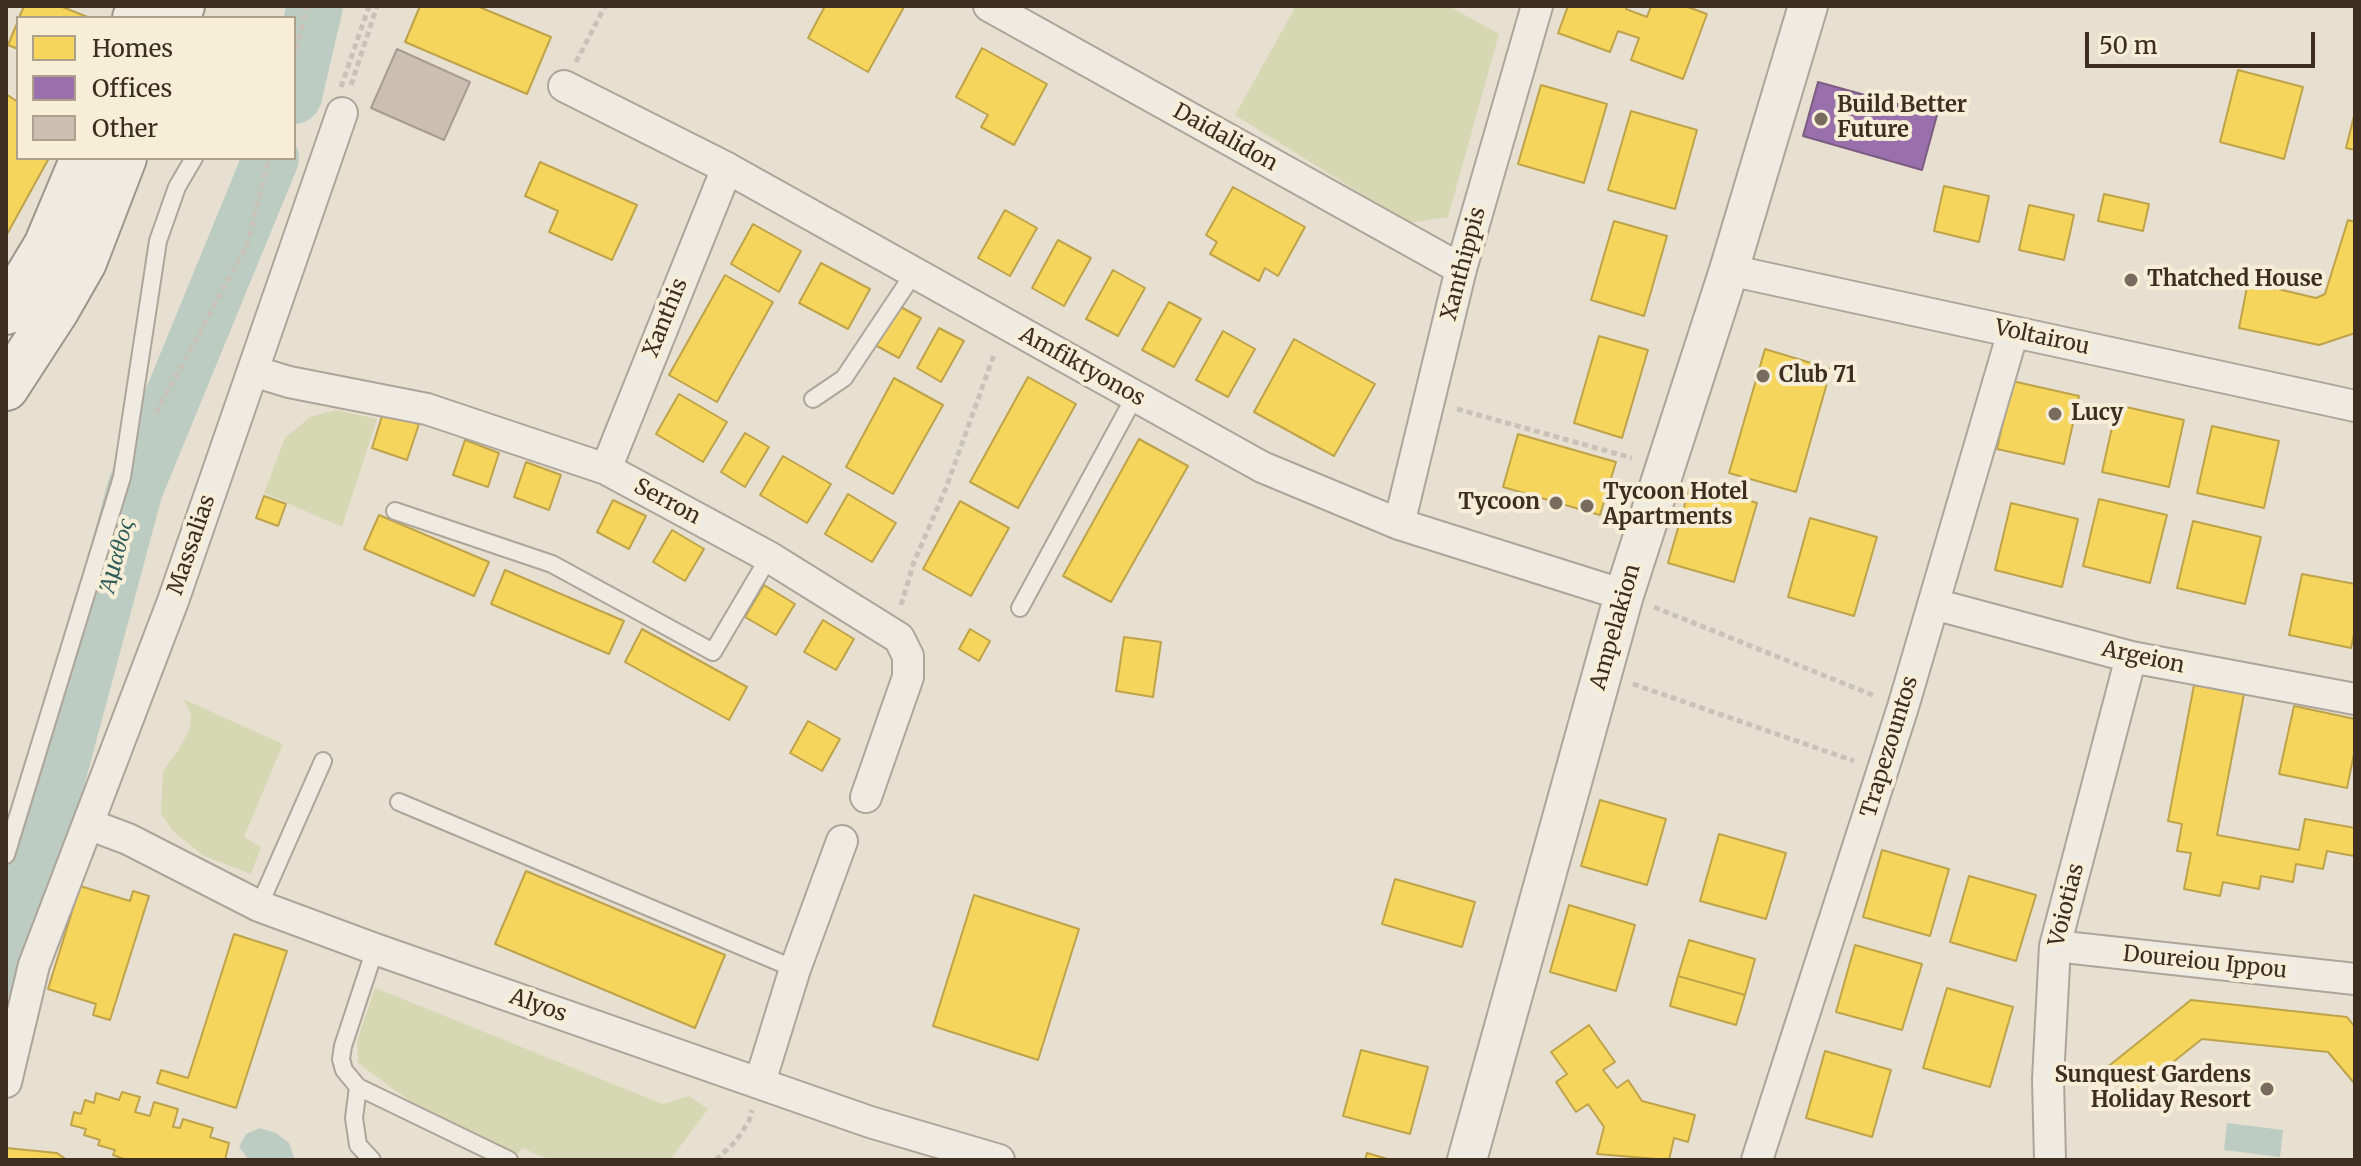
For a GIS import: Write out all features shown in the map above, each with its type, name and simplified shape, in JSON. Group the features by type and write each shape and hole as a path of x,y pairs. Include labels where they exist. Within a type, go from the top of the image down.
{"main road":[{"path":"150,16 172,13"},
{"path":"6,312 46,246 82,160"},
{"path":"10,376 84,262 123,160"}],"street":[{"name":"Daidalidon","path":"989,6 1461,269"},
{"name":"Ampelakion","path":"1467,1160 1624,595 1729,270 1808,6"},
{"name":"Xanthippis","path":"1399,524 1461,269 1533,7"},
{"name":"Amfiktyonos","path":"564,86 727,168 1262,467 1399,524 1624,595"},
{"name":"Massalias","path":"6,1082 34,965 173,601 342,113"},
{"name":"Xanthis","path":"606,469 727,168"},
{"name":"Voltairou","path":"1729,270 2355,406"},
{"name":"Trapezountos","path":"1757,1160 1903,707 2013,332"},
{"name":"Serron","path":"253,371 289,382 427,409 606,469 769,557 899,638"},
{"name":"Argeion","path":"1934,604 2131,657 2355,699"},
{"path":"866,797 908,677 908,656 899,638"},
{"name":"Voiotias","path":"2050,1160 2048,1079 2055,946 2131,657"},
{"name":"Alyos","path":"88,824 128,839 259,906 375,949 870,1122 999,1160"},
{"path":"760,1082 795,969 842,841"},
{"name":"Doureiou Ippou","path":"2055,946 2355,979"}],"lane":[{"path":"6,855 122,477 158,241 177,187 193,160"},
{"path":"813,399 844,378 914,273"},
{"path":"1020,608 1135,396"},
{"path":"395,511 552,564 713,652 769,557"},
{"path":"259,906 323,761"},
{"path":"399,802 795,969"},
{"path":"375,949 341,1059 344,1070 358,1087 509,1160"},
{"path":"358,1087 354,1118 358,1145 372,1160"}],"path":[{"path":"296,51 307,6"},
{"path":"342,113 335,103 369,6"},
{"path":"342,113 377,6"},
{"path":"564,86 605,6"},
{"path":"150,424 247,245 268,160"},
{"path":"899,638 901,604 914,562 946,488 1005,325"},
{"path":"1429,401 1665,467"},
{"path":"1624,595 1903,707"},
{"path":"1602,673 1883,771"},
{"path":"716,1160 736,1141 749,1121 760,1082"}],"green space":[{"path":"1296,6 1449,6 1499,34 1448,217 1408,223 1235,115"},
{"path":"336,410 377,419 342,527 264,493 285,438 310,417"},
{"path":"183,699 283,744 244,837 261,847 251,874 204,856 174,832 161,814 163,771 190,728 191,714"},
{"path":"375,988 663,1104 689,1096 708,1109 670,1160 551,1160 522,1148 516,1157 410,1101 358,1063 357,1041"}],"shaded area":[{"path":"2227,1123 2283,1130 2280,1157 2224,1150"},
{"path":"260,1128 276,1133 289,1143 295,1160 249,1160 239,1147 246,1134"}],"building: Homes":[{"path":"24,6 60,6 85,16 20,16"},
{"path":"420,6 477,6 551,37 527,94 405,42"},
{"path":"825,6 904,7 868,72 808,38"},
{"path":"1568,6 1627,6 1626,9 1647,17 1651,6 1685,6 1707,14 1683,79 1631,60 1639,38 1618,31 1610,52 1558,33"},
{"path":"16,26 16,48 8,45"},
{"path":"982,48 1047,84 1014,145 981,127 988,115 956,97"},
{"path":"2238,70 2303,87 2284,159 2220,142"},
{"path":"1541,85 1607,104 1584,183 1518,164"},
{"path":"6,94 16,101 16,160 48,160 6,236"},
{"path":"1631,111 1697,130 1675,209 1608,190"},
{"path":"2355,112 2355,150 2346,148"},
{"path":"540,162 637,205 612,260 549,232 558,211 525,196"},
{"path":"1944,186 1989,196 1979,242 1934,231"},
{"path":"1233,187 1305,227 1278,276 1265,268 1259,281 1210,254 1217,242 1206,235"},
{"path":"2104,194 2149,204 2143,231 2098,221"},
{"path":"2029,205 2074,215 2064,260 2019,250"},
{"path":"1005,210 1037,228 1010,276 978,258"},
{"path":"2348,220 2355,222 2355,333 2319,345 2239,328 2248,282 2316,298 2325,294"},
{"path":"1614,221 1667,236 1644,316 1591,300"},
{"path":"753,224 801,251 779,292 731,264"},
{"path":"1058,240 1091,258 1064,306 1032,288"},
{"path":"821,263 870,289 848,329 799,303"},
{"path":"1113,270 1145,288 1118,336 1086,319"},
{"path":"725,275 773,302 717,402 669,375"},
{"path":"1169,302 1201,319 1174,367 1142,350"},
{"path":"897,305 921,318 899,358 875,345"},
{"path":"939,328 964,341 941,382 917,368"},
{"path":"1223,331 1255,349 1228,397 1196,380"},
{"path":"1599,336 1648,350 1622,438 1574,423"},
{"path":"1294,339 1375,384 1334,456 1254,412"},
{"path":"1765,349 1831,369 1796,492 1729,473"},
{"path":"1028,377 1076,404 1018,508 970,482"},
{"path":"894,378 943,405 893,494 846,467"},
{"path":"2012,381 2079,396 2064,464 1997,449"},
{"path":"679,394 727,422 703,462 656,434"},
{"path":"2117,405 2184,420 2169,487 2102,472"},
{"path":"383,413 419,424 407,460 372,448"},
{"path":"2212,426 2279,441 2264,508 2197,493"},
{"path":"745,433 769,447 745,487 721,472"},
{"path":"1518,434 1616,462 1600,515 1503,487"},
{"path":"1139,439 1188,466 1111,602 1063,576"},
{"path":"465,440 499,453 488,487 453,475"},
{"path":"783,456 831,484 807,523 760,495"},
{"path":"526,462 561,475 549,510 514,497"},
{"path":"1691,483 1757,503 1734,582 1668,563"},
{"path":"848,494 896,523 872,562 825,534"},
{"path":"264,496 286,504 278,526 256,518"},
{"path":"2099,499 2167,515 2150,583 2083,566"},
{"path":"613,500 646,516 629,549 597,532"},
{"path":"960,501 1009,528 971,596 923,569"},
{"path":"2011,503 2078,519 2062,587 1995,570"},
{"path":"379,515 489,562 474,596 364,549"},
{"path":"1810,518 1877,537 1854,616 1788,597"},
{"path":"2193,521 2261,537 2245,604 2177,588"},
{"path":"672,530 704,549 685,581 653,562"},
{"path":"505,570 624,621 609,654 491,604"},
{"path":"2302,574 2355,584 2355,630 2351,648 2289,635"},
{"path":"764,585 795,604 776,635 745,617"},
{"path":"823,620 854,639 836,670 804,652"},
{"path":"642,629 747,687 729,720 625,662"},
{"path":"970,629 990,641 979,661 959,649"},
{"path":"1124,637 1161,642 1153,697 1116,691"},
{"path":"2194,685 2244,694 2217,835 2299,850 2305,819 2355,828 2354,856 2327,851 2323,869 2296,864 2293,882 2261,876 2259,889 2223,882 2220,896 2184,889 2191,853 2177,851 2182,824 2168,821"},
{"path":"2294,706 2355,719 2355,749 2347,788 2279,774"},
{"path":"808,721 840,739 822,771 790,753"},
{"path":"1600,800 1666,819 1647,885 1581,866"},
{"path":"1719,834 1786,853 1766,919 1700,901"},
{"path":"1882,850 1949,869 1930,936 1863,917"},
{"path":"526,871 725,955 695,1028 495,944"},
{"path":"1969,876 2036,895 2016,961 1950,942"},
{"path":"1395,879 1475,902 1462,947 1382,924"},
{"path":"80,886 130,901 133,891 149,896 110,1020 93,1015 96,1004 48,989"},
{"path":"974,895 1079,929 1038,1060 933,1026"},
{"path":"1569,905 1635,925 1616,991 1550,972"},
{"path":"234,934 287,951 236,1108 157,1083 161,1070 188,1078"},
{"path":"1689,940 1755,959 1745,995 1678,976"},
{"path":"1855,945 1922,964 1902,1030 1836,1012"},
{"path":"1678,976 1745,995 1736,1025 1670,1006"},
{"path":"1947,988 2013,1007 1990,1087 1923,1068"},
{"path":"2191,1000 2347,1017 2355,1027 2355,1084 2328,1052 2202,1039 2128,1098 2105,1069"},
{"path":"1589,1025 1615,1062 1603,1070 1617,1088 1628,1080 1642,1101 1695,1115 1688,1142 1674,1138 1669,1160 1597,1154 1604,1127 1588,1104 1576,1112 1556,1082 1567,1074 1551,1052"},
{"path":"1361,1050 1428,1067 1410,1134 1343,1116"},
{"path":"1825,1051 1891,1070 1872,1137 1806,1118"},
{"path":"122,1092 140,1097 135,1112 150,1116 154,1102 178,1109 173,1127 180,1128 183,1119 213,1128 210,1137 229,1143 225,1160 126,1160 113,1155 115,1150 98,1145 100,1140 84,1135 86,1129 71,1125 74,1112 81,1114 85,1100 94,1103 96,1093 119,1100"},
{"path":"6,1148 57,1153 67,1160 6,1160"},
{"path":"1367,1153 1391,1160 1365,1160"}],"building: Offices":[{"path":"1818,82 1937,115 1922,170 1803,136"}],"building: Other":[{"path":"397,49 470,82 444,140 371,108"}],"waterway":[{"name":"Άμαθος","path":"296,87 315,6"},
{"name":"Άμαθος","path":"6,969 135,489 270,160"}],"place":[{"name":"Build Better Future","path":"1821,119"},
{"name":"Thatched House","path":"2131,280"},
{"name":"Club 71","path":"1763,376"},
{"name":"Lucy","path":"2055,414"},
{"name":"Tycoon","path":"1556,503"},
{"name":"Tycoon Hotel Apartments","path":"1587,506"},
{"name":"Sunquest Gardens Holiday Resort","path":"2267,1089"}]}
